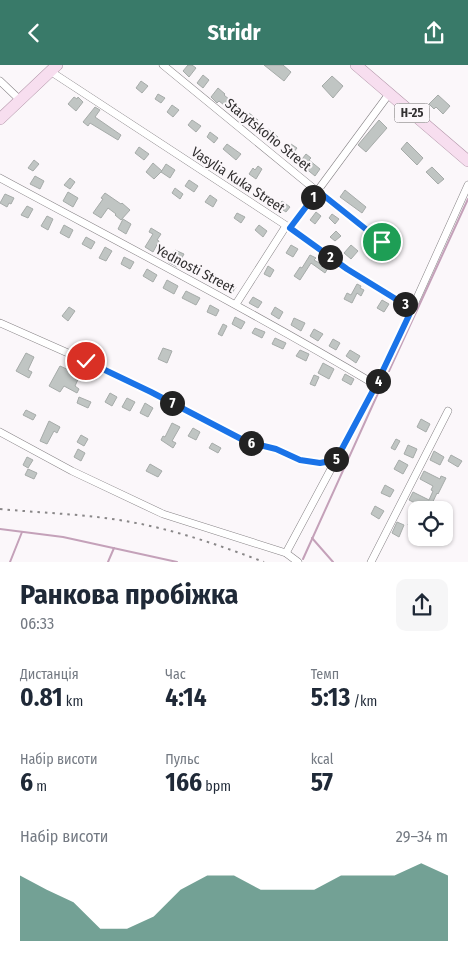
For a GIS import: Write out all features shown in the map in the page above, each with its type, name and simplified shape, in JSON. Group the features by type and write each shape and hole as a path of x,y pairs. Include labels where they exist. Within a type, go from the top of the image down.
{"main road":[{"name":"Н-25","path":"356,65 468,161"},
{"path":"0,119 54,68"}],"street":[{"name":"Starytskoho Street","path":"163,65 382,242"},
{"name":"Vasylia Kuka Street","path":"54,68 347,269 412,309"},
{"path":"0,81 20,100"},
{"path":"236,304 288,227 318,191 389,94"},
{"name":"Yednosti Street","path":"0,178 236,304 376,385"},
{"path":"286,553 376,385 468,185"},
{"path":"0,323 151,392 247,442 276,449 300,460 320,463 336,460"},
{"path":"371,562 448,411"},
{"path":"0,432 72,471 163,514 286,553 298,562"}],"building":[{"path":"188,65 196,68 189,77 183,71"},
{"path":"264,65 283,65 291,72 284,81"},
{"path":"203,75 209,80 203,88 197,83"},
{"path":"332,76 343,86 333,98 322,86"},
{"path":"141,81 148,86 142,93 136,88"},
{"path":"218,88 248,115 249,113 258,120 252,127 211,97"},
{"path":"158,94 165,98 161,103 155,99"},
{"path":"438,95 450,106 443,114 436,107 434,109 429,104"},
{"path":"74,97 77,99 78,97 83,102 76,111 68,104"},
{"path":"172,105 179,110 173,117 167,112"},
{"path":"95,107 100,110 95,117 121,135 118,140 90,123 88,126 83,122"},
{"path":"192,120 201,126 196,132 188,125"},
{"path":"379,120 387,128 366,152 358,145"},
{"path":"268,129 278,137 273,144 263,136"},
{"path":"210,132 218,138 214,143 207,137"},
{"path":"407,142 423,158 417,165 401,149"},
{"path":"227,144 241,154 236,160 223,149"},
{"path":"291,144 297,148 290,157 284,152"},
{"path":"139,147 149,154 144,160 135,153"},
{"path":"306,154 311,158 309,160 320,169 315,176 299,163"},
{"path":"34,160 39,164 33,171 28,168"},
{"path":"153,163 162,171 154,179 146,172"},
{"path":"166,164 175,170 170,178 161,172"},
{"path":"258,166 262,169 256,179 249,174 253,168 255,170"},
{"path":"432,167 444,179 438,184 426,172"},
{"path":"35,176 44,181 40,189 30,184"},
{"path":"70,178 75,182 70,189 64,185"},
{"path":"189,180 198,186 194,192 185,186"},
{"path":"175,188 183,194 180,199 172,193"},
{"path":"345,190 366,207 362,213 340,197"},
{"path":"68,192 78,198 73,207 63,201"},
{"path":"105,193 130,210 121,220 108,208 101,218 93,213"},
{"path":"5,194 14,198 7,207 0,203"},
{"path":"210,195 217,200 213,207 205,202"},
{"path":"282,201 290,207 286,212 277,206"},
{"path":"27,206 33,209 28,218 21,215"},
{"path":"316,212 321,216 315,224 310,220"},
{"path":"237,213 245,217 241,223 234,218"},
{"path":"332,214 339,219 335,224 329,218"},
{"path":"47,216 53,219 48,230 41,226"},
{"path":"123,219 131,224 126,234 118,229"},
{"path":"64,225 73,230 69,238 60,233"},
{"path":"259,225 267,231 263,237 255,230"},
{"path":"151,228 161,234 153,252 145,247 153,234 149,232"},
{"path":"336,231 341,236 335,241 330,237"},
{"path":"86,237 95,242 91,249 82,244"},
{"path":"291,245 298,249 293,257 286,253"},
{"path":"351,245 358,251 351,259 344,253"},
{"path":"105,247 112,251 106,261 99,258"},
{"path":"175,250 184,254 177,267 168,262"},
{"path":"310,255 316,258 314,260 328,268 325,273 311,263 300,280 294,276 300,267 302,268"},
{"path":"124,257 134,262 130,269 121,264"},
{"path":"193,264 199,268 196,274 189,271"},
{"path":"268,266 274,270 270,277 264,274"},
{"path":"147,269 157,275 153,282 143,276"},
{"path":"209,272 217,276 213,283 205,278"},
{"path":"167,280 178,286 174,294 163,288"},
{"path":"227,281 236,287 232,293 223,288"},
{"path":"357,284 364,290 361,296 357,293 352,303 344,299 347,293 351,295"},
{"path":"186,291 200,298 196,305 182,298"},
{"path":"253,297 262,302 258,308 249,303"},
{"path":"382,300 389,304 384,312 377,308"},
{"path":"210,305 219,310 216,316 207,312"},
{"path":"69,307 75,311 68,321 62,316"},
{"path":"275,307 283,312 279,319 271,314"},
{"path":"235,317 245,322 241,329 232,324"},
{"path":"294,318 305,323 301,331 291,325"},
{"path":"223,324 227,326 222,336 218,334"},
{"path":"255,328 265,332 262,338 252,333"},
{"path":"314,329 323,334 318,341 310,336"},
{"path":"275,338 286,343 283,349 272,344"},
{"path":"333,339 340,343 336,350 329,346"},
{"path":"163,348 172,351 167,363 158,359"},
{"path":"300,350 309,354 306,361 296,356"},
{"path":"350,350 360,356 356,363 346,356"},
{"path":"26,353 34,357 28,370 32,372 29,378 16,371"},
{"path":"323,363 334,369 329,379 318,373"},
{"path":"60,366 80,375 75,386 79,389 77,393 64,386 60,392 49,386"},
{"path":"345,374 354,379 351,385 342,380"},
{"path":"314,375 319,377 315,386 310,384"},
{"path":"110,393 117,397 112,406 105,402"},
{"path":"79,397 91,402 88,408 77,403"},
{"path":"127,398 135,402 130,411 122,407"},
{"path":"145,403 153,408 148,417 140,413"},
{"path":"26,410 36,415 33,420 23,415"},
{"path":"421,419 430,424 426,432 417,427"},
{"path":"49,421 60,427 57,433 54,431 47,444 40,441"},
{"path":"172,423 180,427 172,441 176,443 173,448 161,440 163,436 165,437"},
{"path":"193,428 200,432 196,440 188,436"},
{"path":"81,435 88,439 84,446 77,442"},
{"path":"396,439 400,441 395,450 391,448"},
{"path":"212,443 221,448 218,453 209,448"},
{"path":"408,445 417,449 413,458 404,454"},
{"path":"78,449 85,453 81,461 74,457"},
{"path":"434,451 444,457 440,465 430,460"},
{"path":"451,455 462,461 458,467 448,461"},
{"path":"27,457 33,460 28,468 23,465"},
{"path":"399,460 408,465 403,474 394,469"},
{"path":"150,464 162,471 158,477 146,471"},
{"path":"28,469 37,473 34,479 25,475"},
{"path":"424,471 440,479 441,476 446,478 433,501 411,501 409,500 413,492 429,500 433,491 431,490 433,486 420,479"},
{"path":"385,485 394,490 390,497 381,493"},
{"path":"375,506 384,511 379,519 371,514"},
{"path":"397,522 404,525 399,537 392,533"}],"waterway":[{"path":"389,371 468,199"},
{"path":"303,559 384,380"},
{"path":"0,529 63,537 177,562"},
{"path":"10,562 22,532"},
{"path":"312,538 333,562"},
{"path":"108,562 114,548"}],"railway":[{"path":"0,509 94,517 143,524 196,538 264,562"}],"route":[{"path":"86,361 151,392 247,442 276,449 300,460 320,463 336,460 376,385 412,309 347,269 290,228 318,191 382,242"}]}
